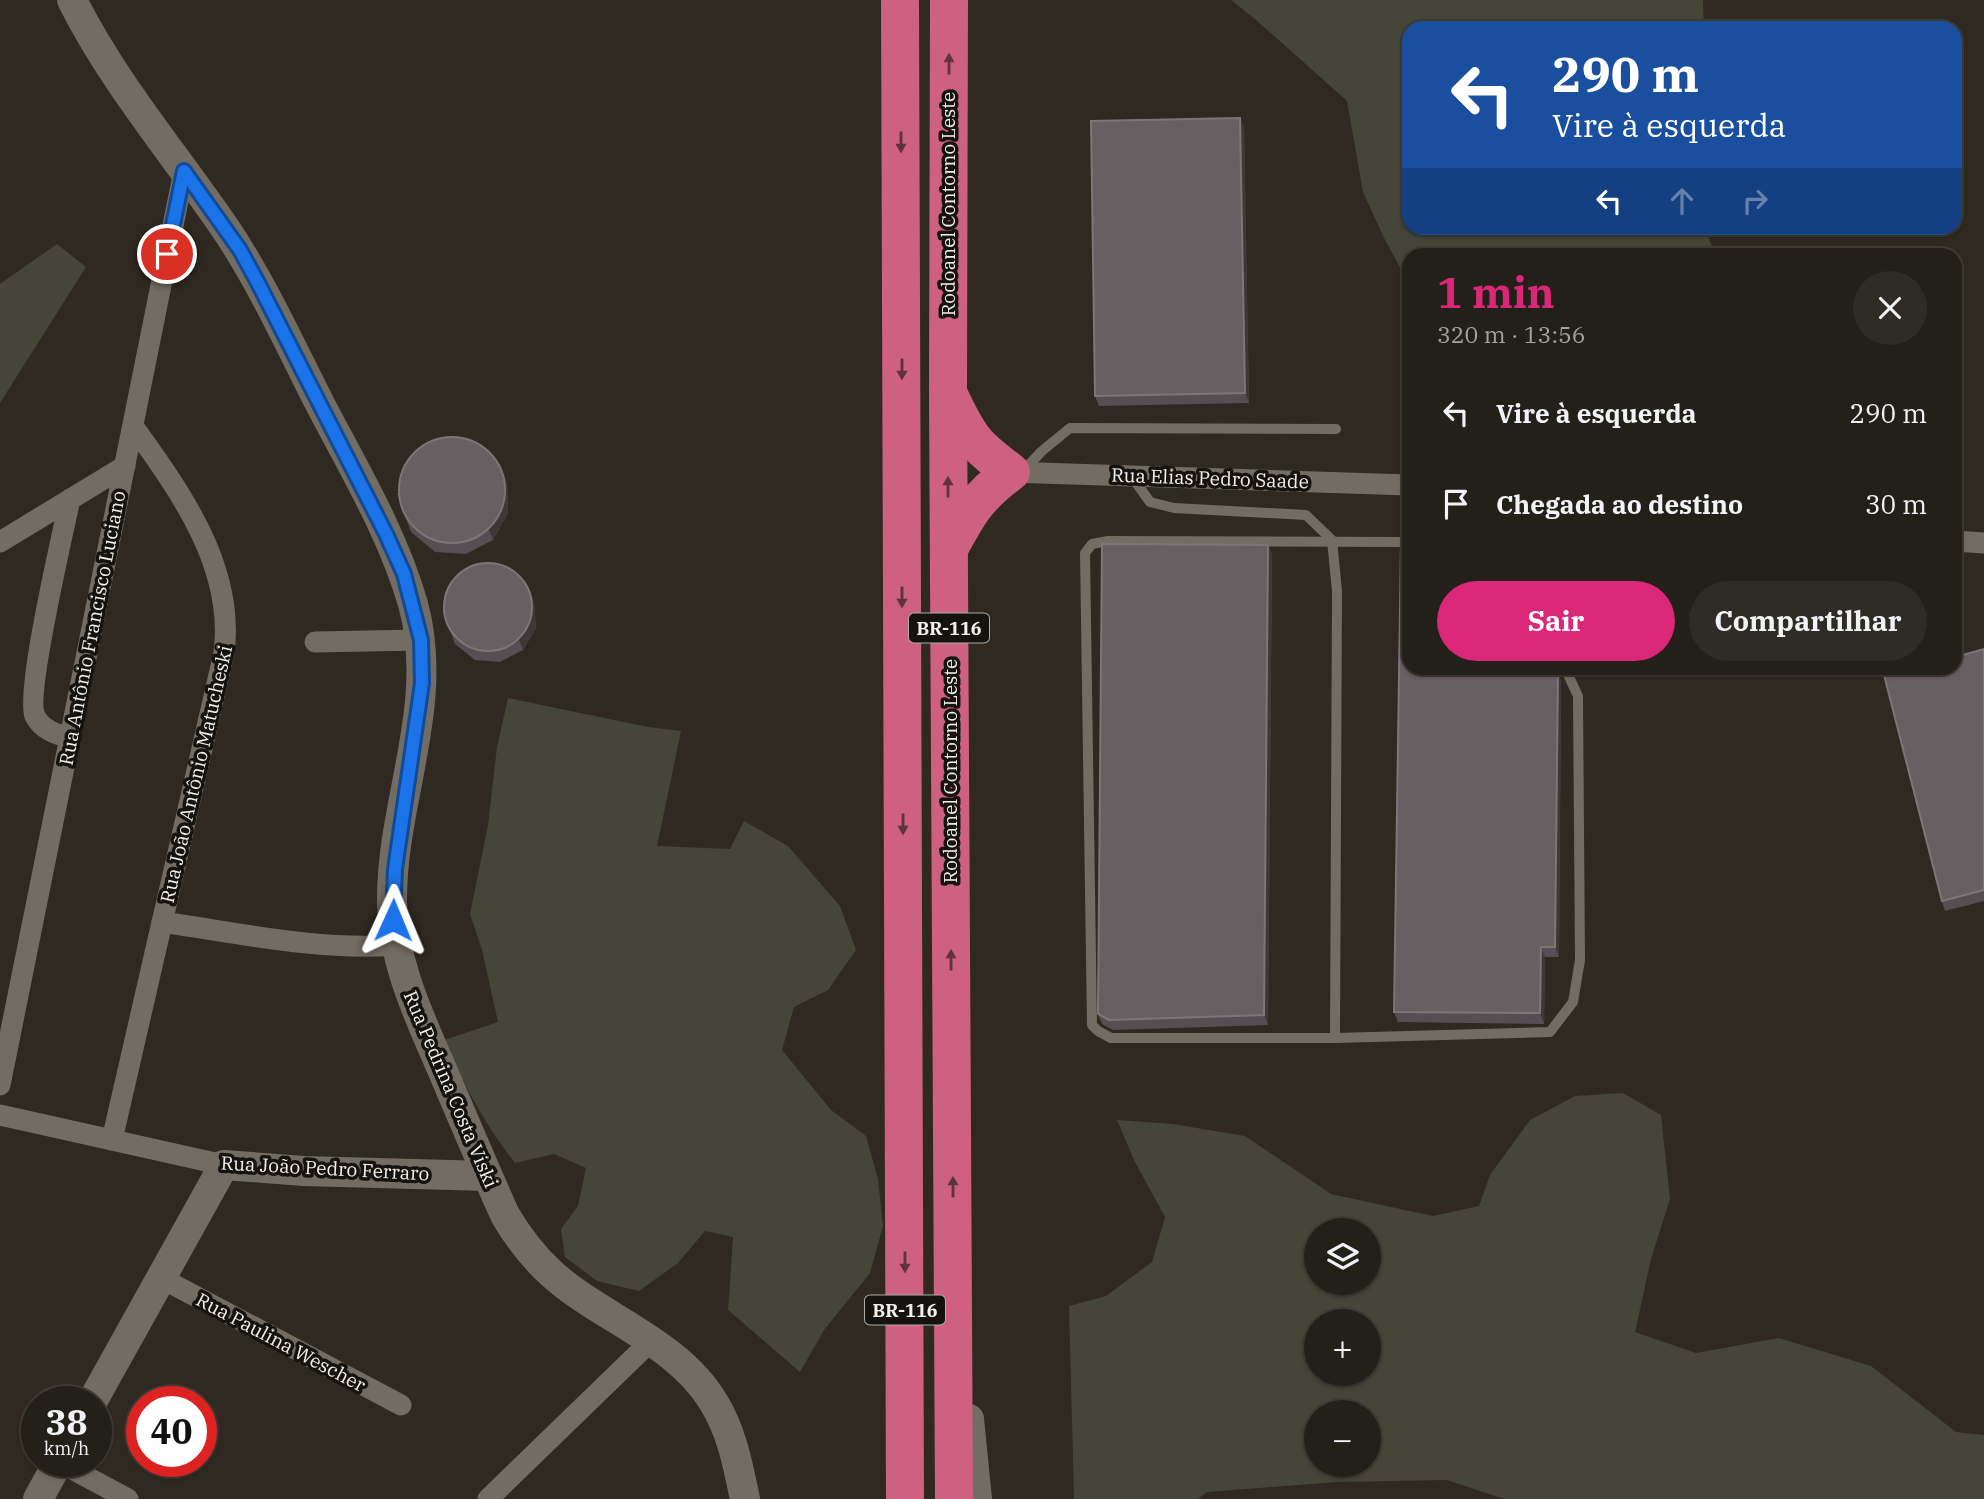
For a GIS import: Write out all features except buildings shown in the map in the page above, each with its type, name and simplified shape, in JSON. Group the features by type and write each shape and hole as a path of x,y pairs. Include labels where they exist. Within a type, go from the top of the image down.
{"highway":[{"name":"BR-116","path":"900,0 905,1499"},
{"name":"Rodoanel Contorno Leste","path":"949,0 948,551 954,1499"},
{"path":"948,391 969,436 985,453 1016,472 991,487 973,506 948,551"}],"street":[{"name":"Rua Pedrina Costa Viski","path":"72,0 111,69 240,250 365,491 404,574 421,640 423,662 421,695 393,883 396,945 413,1002 487,1176 505,1215 536,1258 572,1289 683,1367 714,1402 734,1448 745,1499"},
{"name":"Rua Antônio Francisco Luciano","path":"0,1085 184,171"},
{"name":"Rua João Antônio Matucheski","path":"112,1140 227,631 226,607 205,540 173,482 133,426"},
{"path":"0,542 125,466"},
{"name":"Rua Elias Pedro Saade","path":"1016,472 1402,485"},
{"path":"70,499 35,672 32,706 35,717 42,726 54,734 70,738"},
{"path":"1962,542 1984,544"},
{"path":"315,642 421,640"},
{"path":"162,922 313,943 373,947 396,945"},
{"name":"Rua João Pedro Ferraro","path":"0,1115 224,1166 487,1176"},
{"path":"101,1386 224,1166"},
{"path":"953,1255 977,1499"},
{"name":"Rua Paulina Wescher","path":"161,1278 401,1405"},
{"path":"488,1499 650,1342"},
{"path":"38,1499 50,1477"},
{"path":"87,1477 128,1499"}],"lane":[{"path":"1016,472 1070,428 1336,429"},
{"path":"1130,475 1150,502 1174,508 1306,515 1332,540 1337,591 1335,1038"},
{"path":"1402,542 1108,541 1092,544 1085,553 1092,1025 1098,1031 1111,1038 1335,1038 1550,1032 1573,1002 1580,960 1578,696 1568,675"}],"green space":[{"path":"1231,0 1703,0 1704,21 1402,21 1402,235 1708,235 1712,248 1402,248 1402,271 1363,192 1347,101"},
{"path":"57,244 86,267 0,403 0,284"},
{"path":"508,698 648,727 681,731 657,846 730,849 744,821 788,846 840,906 856,950 828,990 794,1007 782,1050 831,1110 866,1136 878,1179 883,1226 870,1273 824,1330 800,1372 728,1310 733,1237 705,1231 678,1263 639,1291 597,1281 565,1257 561,1229 578,1206 586,1168 554,1154 515,1163 476,1104 444,1040 498,1022 482,950 470,914 488,825 497,747"},
{"path":"1623,1093 1661,1115 1670,1199 1651,1259 1635,1332 1696,1353 1779,1338 1871,1366 1956,1432 1984,1435 1984,1499 1504,1499 1447,1480 1337,1482 1207,1492 1198,1499 1074,1499 1069,1306 1106,1296 1152,1262 1165,1217 1135,1162 1117,1120 1173,1124 1245,1136 1331,1194 1433,1216 1479,1206 1490,1175 1530,1120 1575,1096"}],"route":[{"path":"167,254 184,171 240,250 257,281 365,491 404,574 421,640 423,662 419,708 395,869 393,920"}]}
